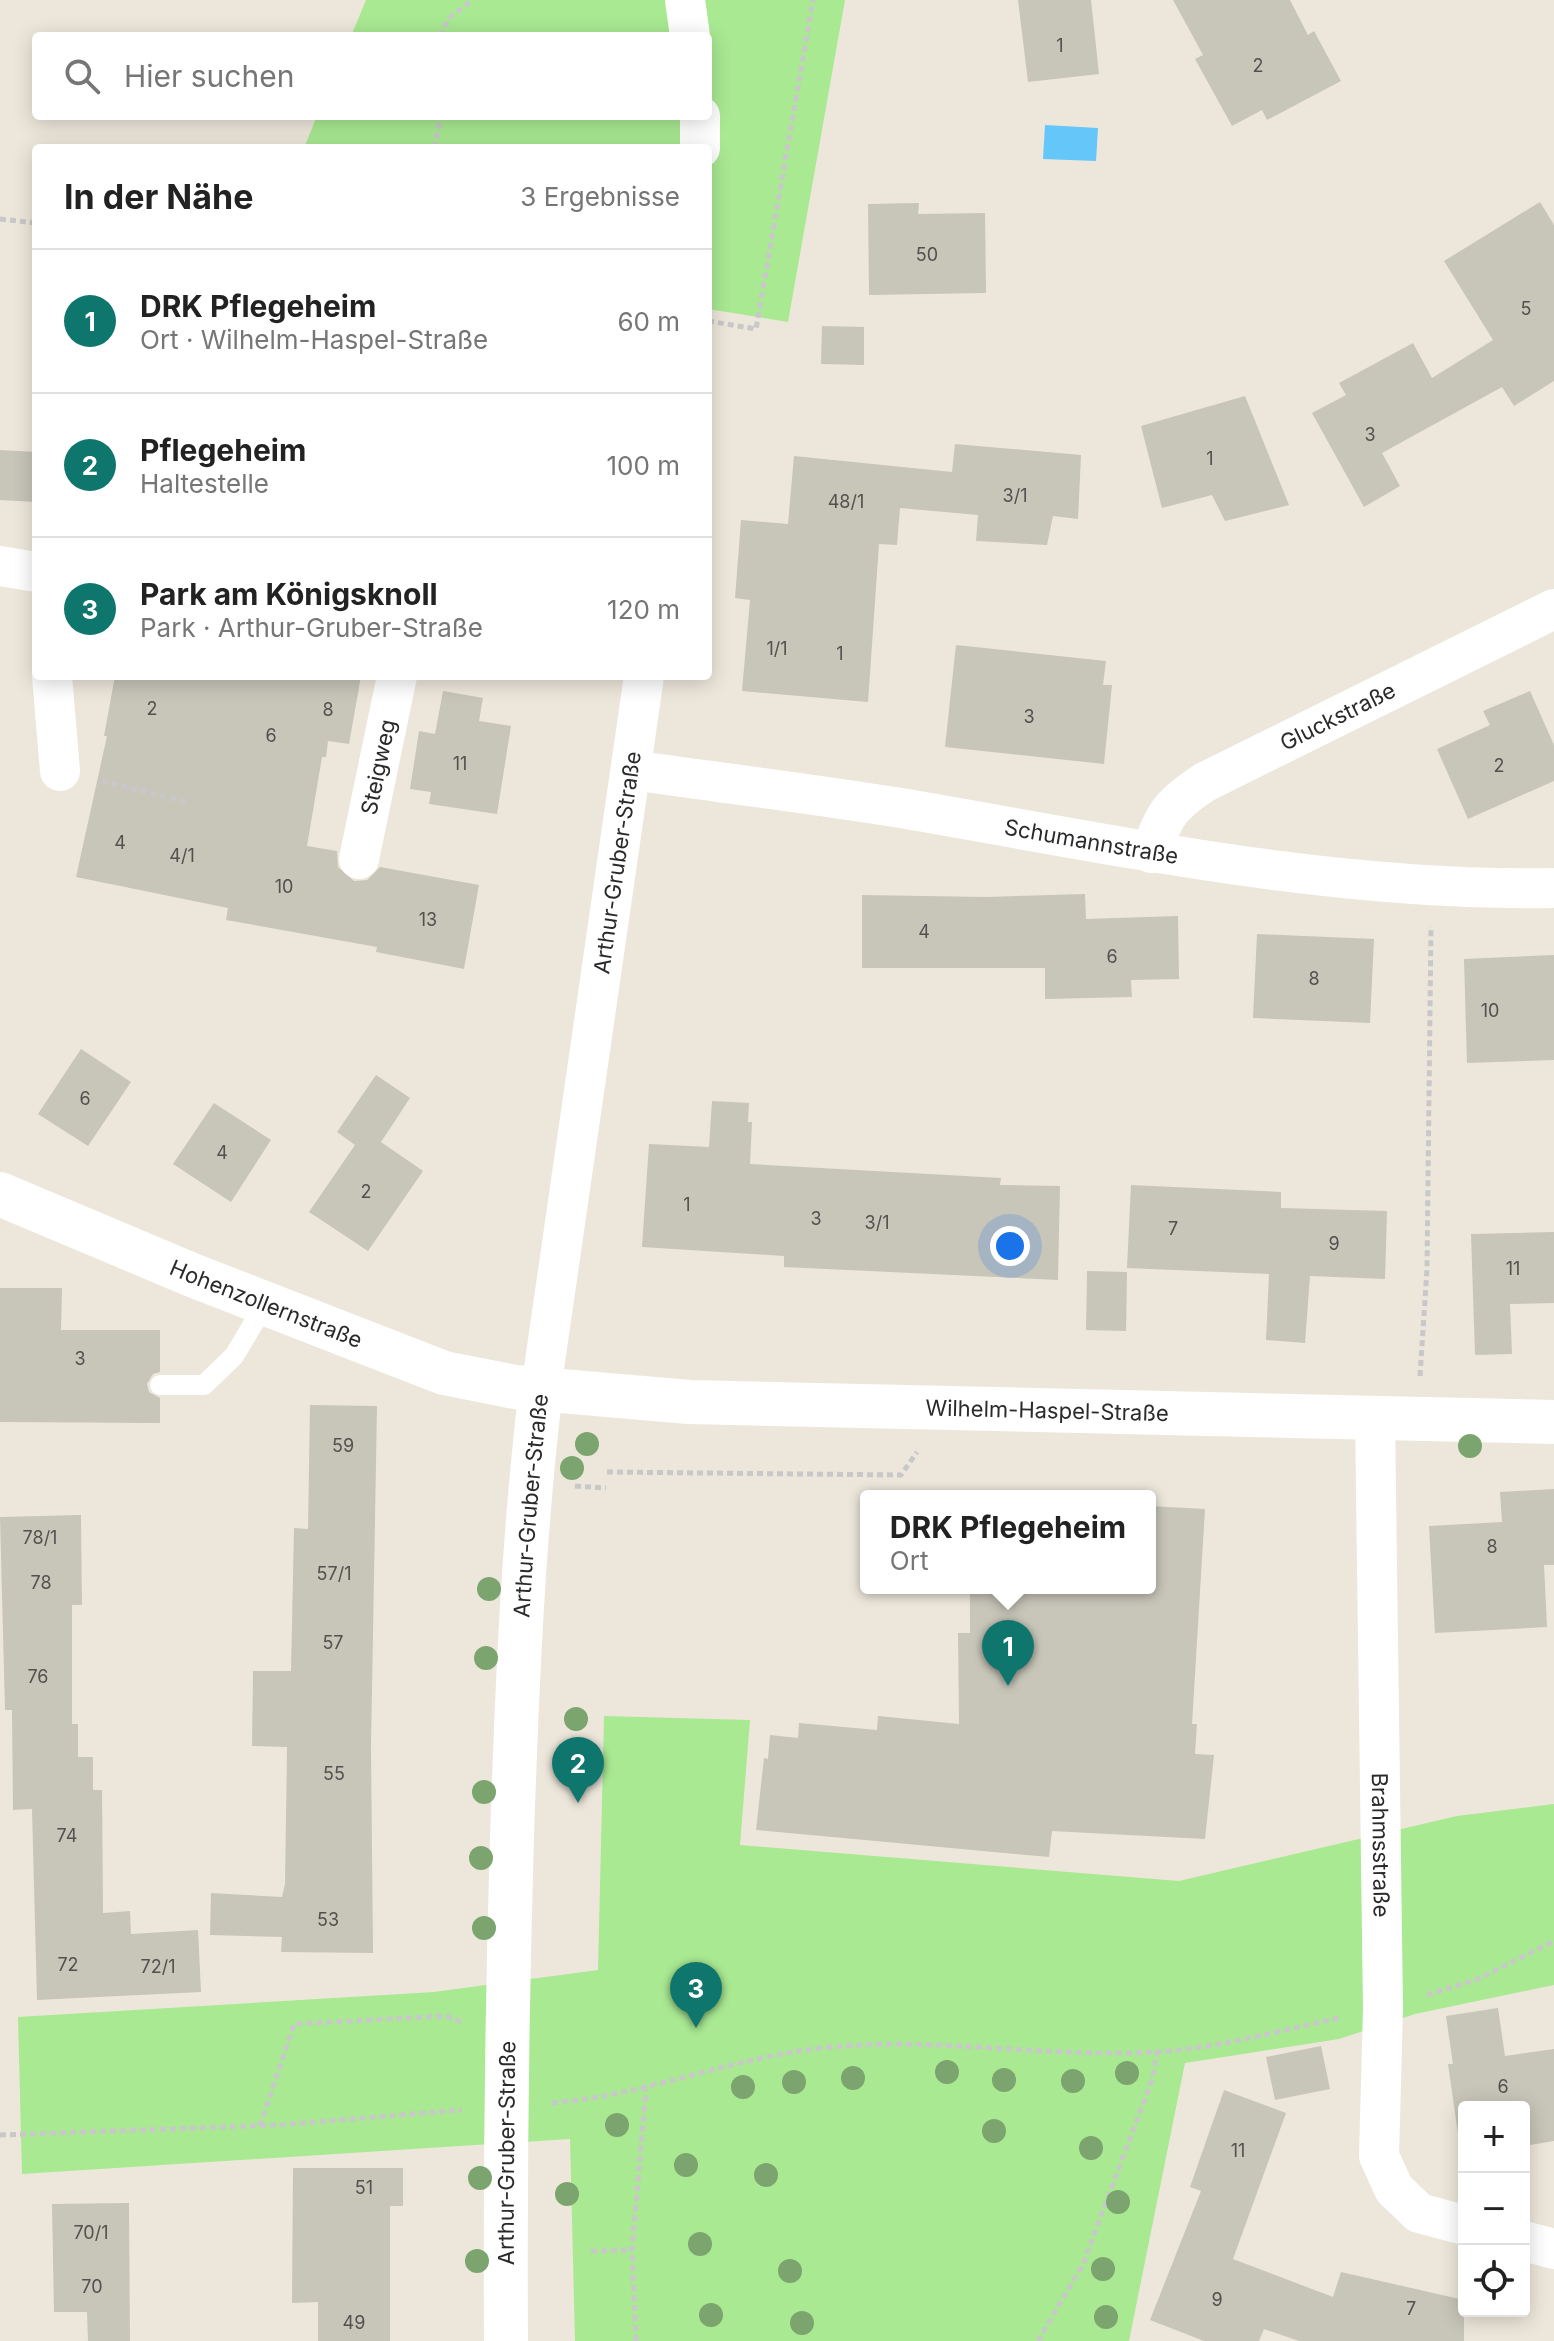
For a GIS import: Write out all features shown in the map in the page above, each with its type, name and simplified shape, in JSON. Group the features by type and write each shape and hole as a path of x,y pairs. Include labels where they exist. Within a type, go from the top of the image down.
{"street":[{"path":"685,0 689,32"},
{"path":"700,120 700,144"},
{"path":"0,566 32,571"},
{"name":"Gluckstraße","path":"1151,853 1162,819 1180,798 1205,782 1554,609"},
{"path":"52,680 60,771"},
{"name":"Steigweg","path":"359,859 396,680"},
{"name":"Arthur-Gruber-Straße","path":"506,2341 505,2106 518,1666 527,1506 541,1389 643,680"},
{"name":"Schumannstraße","path":"631,770 903,809 1151,853 1264,869 1481,889 1554,888"},
{"name":"Hohenzollernstraße","path":"0,1194 265,1304 444,1373 541,1389"},
{"name":"Wilhelm-Haspel-Straße","path":"541,1389 689,1402 1554,1422"},
{"name":"Brahmsstraße","path":"1375,1417 1383,2009 1379,2156 1394,2189 1419,2213 1458,2223"},
{"path":"1530,2243 1554,2249"}],"lane":[{"path":"160,1385 204,1385 234,1356 265,1304"}],"path":[{"path":"442,32 449,18 472,0"},
{"path":"712,322 756,329 813,0"},
{"path":"435,144 440,120"},
{"path":"0,219 32,223"},
{"path":"60,771 187,802"},
{"path":"1420,1373 1427,1269 1431,885"},
{"path":"607,1472 901,1475 923,1443"},
{"path":"0,2135 260,2126 593,2099 646,2089 794,2051 833,2046 960,2044 1079,2053 1157,2052 1383,2009 1478,1979 1554,1941"},
{"path":"260,2126 294,2024 446,2016"},
{"path":"1038,2341 1083,2264 1153,2077 1157,2052"},
{"path":"636,2341 632,2250 646,2089"},
{"path":"591,2251 632,2250"}],"green space":[{"path":"366,0 845,0 788,322 712,310 712,144 306,144 315,120 712,120 712,32 353,32"},
{"path":"604,1716 750,1720 740,1845 1179,1881 1457,1816 1554,1804 1554,1985 1415,2014 1339,2039 1185,2063 1129,2341 575,2341 570,2139 22,2174 18,2017 434,1992 598,1970"}],"water":[{"path":"1045,125 1098,128 1096,161 1043,159"}],"building":[{"path":"1018,0 1091,0 1099,74 1028,82"},
{"path":"1173,0 1290,0 1308,35 1314,31 1341,81 1267,120 1262,110 1232,126 1195,59 1203,55"},
{"path":"1540,202 1554,225 1554,381 1514,406 1502,387 1382,453 1400,486 1364,507 1312,413 1346,395 1339,383 1413,343 1432,378 1493,340 1444,261"},
{"path":"919,203 918,214 985,213 986,293 869,295 868,204"},
{"path":"822,326 864,327 864,365 821,364"},
{"path":"1245,396 1289,505 1225,521 1212,495 1162,508 1141,426"},
{"path":"955,444 1081,455 1078,519 1053,516 1047,545 976,541 978,515 900,508 897,545 879,544 868,702 742,691 750,600 735,598 741,520 788,524 794,456 952,472"},
{"path":"0,450 32,452 32,502 0,500"},
{"path":"956,645 1106,661 1103,685 1112,685 1104,764 945,747"},
{"path":"114,680 360,680 349,744 328,741 326,757 322,757 307,846 337,851 338,867 354,881 367,880 380,867 479,885 464,969 376,952 377,947 226,920 228,908 76,877 107,736 104,736"},
{"path":"443,691 483,698 479,721 511,726 497,814 429,804 431,792 410,789 419,731 435,734"},
{"path":"1530,691 1554,745 1554,781 1468,819 1437,749 1490,725 1483,711"},
{"path":"1085,894 1086,919 1178,916 1179,979 1131,980 1132,997 1045,999 1045,968 862,968 862,895 987,897"},
{"path":"1257,934 1374,939 1370,1023 1253,1018"},
{"path":"1554,955 1554,1060 1467,1063 1464,959"},
{"path":"81,1049 131,1082 88,1146 38,1114"},
{"path":"376,1075 410,1098 381,1142 423,1171 368,1251 309,1212 355,1145 337,1132"},
{"path":"712,1101 749,1103 748,1122 752,1122 750,1164 1001,1178 1000,1185 1060,1186 1058,1280 784,1267 784,1256 642,1247 649,1144 709,1147"},
{"path":"214,1103 271,1140 231,1202 173,1164"},
{"path":"1131,1185 1281,1192 1281,1208 1387,1211 1385,1279 1310,1276 1305,1343 1266,1340 1269,1274 1127,1268"},
{"path":"1554,1232 1554,1303 1510,1304 1512,1354 1475,1355 1471,1234"},
{"path":"1087,1271 1127,1272 1126,1331 1086,1330"},
{"path":"0,1288 62,1288 61,1330 160,1330 160,1372 153,1374 147,1384 149,1392 160,1398 160,1423 0,1422"},
{"path":"310,1405 377,1406 371,1746 373,1953 281,1952 282,1937 210,1935 211,1893 282,1897 285,1884 287,1747 252,1746 253,1671 291,1671 294,1528 308,1529"},
{"path":"1554,1489 1554,1565 1544,1565 1547,1627 1435,1633 1429,1526 1502,1522 1500,1492"},
{"path":"1156,1506 1205,1509 1192,1724 1197,1724 1195,1754 1214,1755 1205,1839 1052,1831 1049,1857 756,1830 764,1758 768,1759 770,1735 798,1738 799,1723 877,1730 878,1716 959,1724 958,1633 970,1633 970,1594 1156,1594"},
{"path":"81,1515 82,1605 72,1605 72,1724 78,1724 78,1757 93,1757 93,1790 102,1790 103,1913 130,1911 131,1934 198,1930 201,1992 37,2000 32,1809 13,1810 12,1710 5,1710 0,1517"},
{"path":"1498,2008 1505,2056 1554,2049 1554,2141 1530,2145 1530,2101 1458,2101 1458,2134 1448,2064 1453,2064 1446,2016"},
{"path":"1321,2046 1330,2089 1275,2100 1266,2057"},
{"path":"1224,2090 1286,2113 1233,2259 1333,2297 1341,2272 1458,2299 1458,2317 1464,2317 1464,2341 1299,2341 1264,2329 1259,2341 1204,2341 1150,2320 1201,2191 1190,2187"},
{"path":"293,2168 403,2168 403,2206 390,2206 390,2341 318,2341 318,2302 292,2303"},
{"path":"129,2203 130,2341 88,2341 87,2312 54,2312 52,2204"}],"place":[{"name":"DRK Pflegeheim","path":"1008,1686"},
{"name":"Pflegeheim","path":"578,1803"},
{"name":"Park am Königsknoll","path":"696,2028"}]}
